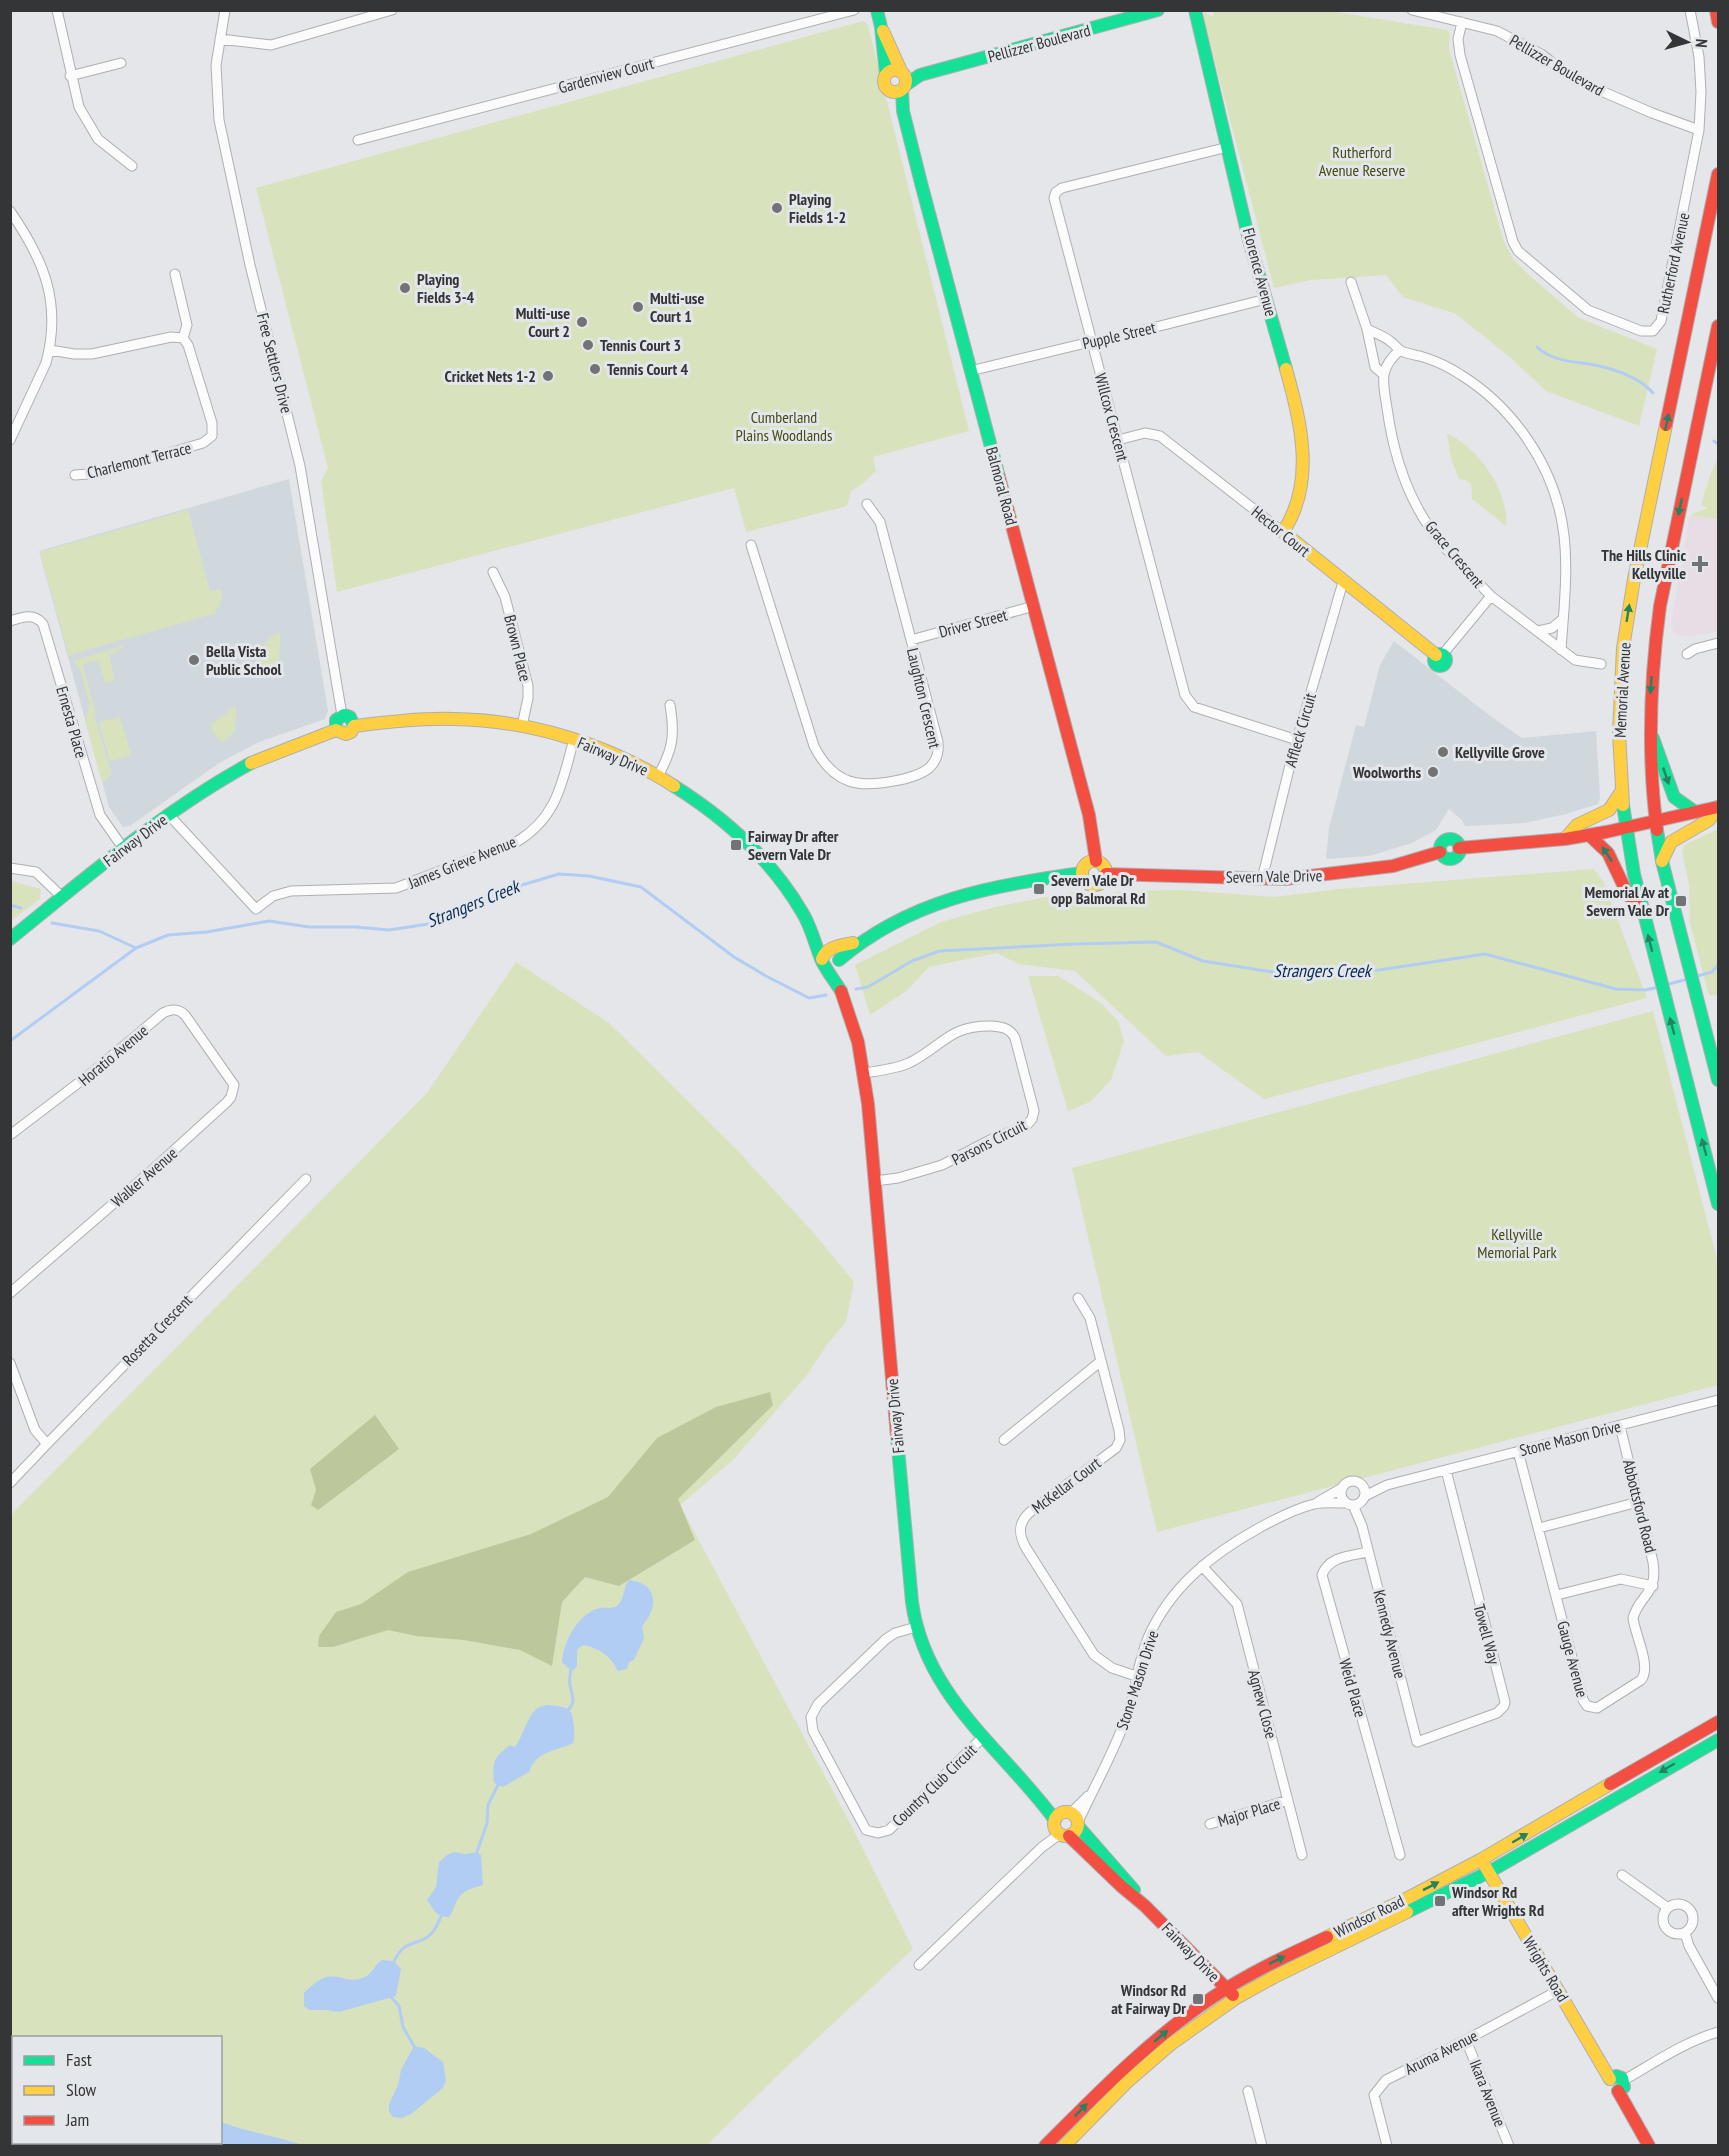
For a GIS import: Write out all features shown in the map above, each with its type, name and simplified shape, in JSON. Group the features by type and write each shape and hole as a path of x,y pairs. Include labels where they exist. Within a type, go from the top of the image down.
{"street":[{"path":"57,10 70,76 79,107 98,139 132,166"},
{"name":"Free Settlers Drive","path":"225,10 216,65 219,120 250,265 300,466 342,715"},
{"path":"220,39 271,45 392,10"},
{"name":"Gardenview Court","path":"358,140 854,10"},
{"name":"Balmoral Road","path":"877,10 901,82 903,111 1089,815 1096,861"},
{"name":"Pellizzer Boulevard","path":"901,82 1158,10"},
{"name":"Florence Avenue","path":"1195,10 1266,299 1301,428 1303,460 1300,489 1294,514 1283,532"},
{"name":"Pellizzer Boulevard","path":"1412,10 1497,31 1541,54 1570,76 1592,87 1699,130"},
{"name":"Rutherford Avenue","path":"1462,22 1458,39 1459,50 1513,242 1527,260 1588,310 1641,331 1653,332 1661,321 1699,130 1701,92 1699,57 1690,10"},
{"path":"1716,10 1719,22"},
{"name":"Balmoral Road","path":"881,27 885,85 901,82"},
{"path":"70,76 121,63"},
{"path":"886,74 893,69 901,82"},
{"name":"Willcox Crescent","path":"1228,147 1062,188 1056,192 1054,198 1185,695 1194,707 1297,740"},
{"name":"Memorial Avenue","path":"1719,174 1634,579 1625,629 1619,705 1621,792 1630,856 1658,973 1719,1204"},
{"path":"10,211 35,249 46,277 52,320 50,350 41,378 10,440"},
{"path":"50,350 92,354 171,337 183,338 187,325 175,274"},
{"name":"Grace Crescent","path":"1351,282 1367,329 1375,367 1382,374 1391,440 1410,493 1432,531 1491,596 1575,660 1601,664"},
{"name":"Pupple Street","path":"970,371 1266,299"},
{"name":"Memorial Avenue","path":"1719,326 1660,606 1654,652 1650,731 1656,821 1662,861 1719,1080"},
{"path":"1367,329 1391,341 1400,350 1426,357 1443,365 1476,386 1513,420 1532,446 1559,508 1564,539 1566,572 1561,650"},
{"name":"Charlemont Terrace","path":"75,475 101,473 203,443 212,436 213,423 188,345 183,338"},
{"path":"1382,374 1388,360 1400,350"},
{"name":"Hector Court","path":"1118,440 1145,433 1160,436 1343,582 1440,655"},
{"name":"Laughton Crescent","path":"751,545 814,746 830,770 847,780 864,785 880,784 919,774 936,760 938,742 880,522 867,504"},
{"name":"Brown Place","path":"493,572 505,597 528,686 522,726"},
{"name":"Affleck Circuit","path":"1262,879 1297,740 1343,582"},
{"name":"Grace Crescent","path":"1440,655 1491,596"},
{"name":"Driver Street","path":"911,640 1034,606"},
{"name":"Ernesta Place","path":"10,621 22,617 34,617 43,624 100,815 123,848"},
{"path":"1538,631 1552,628 1563,619"},
{"path":"1687,654 1695,649 1719,643"},
{"path":"658,776 672,745 674,727 670,705"},
{"path":"342,715 350,717 354,726 352,732 346,735 336,730 336,720 342,715"},
{"name":"Fairway Drive","path":"354,726 467,719 522,726 574,739 608,752 658,776 707,809 754,850 778,877 810,925 832,948"},
{"name":"Fairway Drive","path":"10,939 123,848 214,783 258,759 336,730"},
{"path":"1650,731 1674,797 1695,812"},
{"name":"James Grieve Avenue","path":"169,815 256,909 273,896 291,891 396,888 518,840 534,831 547,816 555,800 574,739"},
{"path":"1565,839 1577,825 1609,810 1621,792"},
{"path":"1565,839 1718,807"},
{"path":"1662,861 1671,842 1709,820 1718,807"},
{"path":"1589,835 1608,853 1627,893 1643,913"},
{"name":"Severn Vale Drive","path":"1106,874 1262,879 1330,875 1393,866 1440,852 1444,857 1453,858 1458,854 1459,848 1565,839"},
{"path":"1096,861 1104,867 1106,874 1101,882 1092,885 1084,879 1082,873 1088,863 1096,861"},
{"path":"10,868 36,872 62,897"},
{"path":"860,941 824,951 822,960 830,966 838,962 860,941 892,922 943,902 1001,887 1082,873"},
{"name":"Fairway Drive","path":"810,925 822,960 843,995"},
{"path":"832,948 837,952 838,962"},
{"name":"Fairway Drive","path":"838,962 843,995 864,1073 909,1576 916,1627 924,1650 940,1682 960,1711 983,1737 1040,1798 1126,1880 1145,1906 1231,1994"},
{"name":"Horatio Avenue","path":"10,1135 94,1071 163,1013 180,1011 208,1047"},
{"name":"Parsons Circuit","path":"864,1073 911,1062 952,1034 966,1028 1002,1027 1010,1030 1015,1038 1034,1111 1032,1119 1026,1126 994,1138 942,1165 898,1178 875,1181"},
{"name":"Walker Avenue","path":"10,1293 150,1172 231,1097 234,1085 232,1080 208,1047"},
{"name":"Rosetta Crescent","path":"10,1483 306,1179"},
{"name":"McKellar Court","path":"1078,1298 1090,1318 1119,1430 1119,1444 1030,1512 1021,1523 1020,1531 1026,1548 1094,1655 1112,1668 1136,1676"},
{"path":"1004,1440 1101,1362"},
{"path":"10,1363 35,1431 47,1444"},
{"name":"Stone Mason Drive","path":"919,1965 1066,1824 1092,1793 1128,1715 1136,1676 1147,1640 1159,1616 1185,1582 1238,1539 1284,1515 1316,1504 1352,1481 1362,1486 1387,1485 1719,1400"},
{"name":"Abbottsford Road","path":"1620,1426 1653,1562 1653,1586"},
{"name":"Gauge Avenue","path":"1518,1451 1583,1700 1587,1706 1597,1708 1641,1680 1645,1675 1645,1666 1633,1618 1653,1586"},
{"name":"Towell Way","path":"1417,1742 1497,1713 1505,1702 1446,1470"},
{"name":"Stone Mason Drive","path":"1316,1504 1356,1502 1387,1485"},
{"path":"1342,1488 1341,1497 1356,1502 1362,1486"},
{"name":"Kennedy Avenue","path":"1356,1502 1417,1742"},
{"path":"1539,1528 1638,1502"},
{"name":"Weid Place","path":"1368,1552 1331,1561 1325,1567 1322,1575 1400,1855"},
{"name":"Agnew Close","path":"1202,1566 1237,1604 1302,1855"},
{"path":"1557,1595 1621,1579 1653,1586"},
{"name":"Country Club Circuit","path":"916,1627 895,1633 886,1639 818,1704 811,1717 813,1731 866,1830 878,1833 889,1830 983,1737"},
{"name":"Windsor Road","path":"1064,2145 1135,2075 1263,1967 1406,1899 1482,1859 1642,1764 1719,1722"},
{"name":"Windsor Road","path":"1045,2145 1117,2074 1163,2034 1231,1994 1274,1977 1489,1872 1719,1740"},
{"name":"Major Place","path":"1210,1824 1288,1800"},
{"name":"Wrights Road","path":"1482,1859 1610,2079 1610,2089 1621,2086"},
{"path":"1622,1875 1668,1908"},
{"path":"1681,1904 1692,1913 1691,1927 1684,1933 1680,1935 1670,1933 1664,1926 1663,1916 1668,1908 1681,1904"},
{"path":"1684,1933 1719,1998"},
{"name":"Aruma Avenue","path":"1387,2145 1374,2095 1386,2080 1559,1990"},
{"path":"1649,2145 1621,2086 1675,2050 1702,2037 1719,2032"},
{"name":"Ikara Avenue","path":"1466,2040 1509,2145"},
{"path":"1248,2091 1262,2145"}],"shaded area":[{"name":"Bella Vista Public School","path":"289,479 328,711 325,719 259,742 219,763 130,826 123,827 109,807 39,551"},
{"name":"The Hills Clinic Kellyville","path":"1690,515 1718,519 1718,631 1690,637 1674,634 1671,623"},
{"path":"1394,641 1522,738 1596,731 1600,797 1598,804 1525,823 1469,826 1465,826 1462,820 1449,809 1436,830 1412,843 1369,856 1326,859 1329,828 1356,725 1364,727 1380,665"}],"green space":[{"name":"Rutherford Avenue Reserve","path":"1213,11 1330,11 1447,30 1450,34 1449,49 1504,242 1513,259 1579,318 1657,349 1639,426 1546,391 1511,358 1456,314 1403,297 1386,275 1311,280 1274,288 1204,20 1204,12 1213,17"},
{"name":"Cumberland Plains Woodlands","path":"863,21 868,25 969,431 873,457 876,471 851,491 847,506 746,532 734,488 337,592 321,481 328,468 256,188"},
{"path":"1447,434 1470,449 1490,472 1503,499 1506,526 1472,499 1471,484 1459,479 1451,459"},
{"path":"1718,458 1718,519 1690,515 1708,508 1702,506 1702,502"},
{"path":"188,510 210,592 220,589 222,593 220,606 215,608 216,613 69,655 40,552"},
{"path":"275,634 280,634 278,667 258,663 259,651"},
{"path":"122,646 123,648 109,655 115,680 105,683 99,662 91,661 83,665 96,714 94,715 111,772 111,775 102,783 85,720 89,701 81,671 73,661"},
{"path":"236,706 235,731 223,742 215,736 211,724"},
{"path":"120,717 131,755 110,761 99,722"},
{"path":"1718,829 1718,996 1710,995 1708,992 1690,923 1689,885 1682,852 1685,845"},
{"path":"1594,869 1604,883 1647,998 1264,1099 1198,1052 1166,1056 1075,971 1018,964 997,953 929,967 905,992 870,1015 855,965 941,922 995,907 1072,892 1097,895 1124,891 1181,890 1274,897 1339,889"},
{"path":"11,881 41,889 40,899 11,921"},
{"path":"516,962 609,1023 737,1150 813,1232 854,1282 846,1322 826,1346 807,1375 733,1460 680,1505 851,1825 913,1949 780,2073 707,2145 11,2146 11,1515 427,1093"},
{"path":"1028,976 1058,976 1101,1003 1118,1021 1124,1041 1111,1080 1090,1102 1068,1111"},
{"name":"Kellyville Memorial Park","path":"1653,1011 1718,1263 1718,1385 1157,1532 1072,1168"},
{"path":"770,1392 773,1405 678,1499 695,1540 619,1586 585,1577 562,1602 552,1666 520,1650 388,1630 333,1647 318,1647 319,1636 336,1612 361,1604 408,1572 531,1534 608,1497 657,1438 716,1407"},
{"path":"375,1415 399,1449 318,1510 311,1505 316,1490 310,1469"}],"water":[{"path":"629,1580 646,1586 653,1597 648,1619 642,1626 644,1638 634,1660 629,1662 627,1669 618,1671 604,1654 583,1645 577,1650 577,1666 574,1670 568,1668 562,1662 563,1654 574,1629 585,1615 592,1611 618,1605"},
{"path":"548,1705 565,1708 571,1712 574,1728 573,1743 537,1759 529,1772 503,1787 494,1783 493,1770 497,1757 510,1745 515,1747 535,1710"},
{"path":"454,1852 465,1854 477,1852 481,1855 483,1885 463,1893 449,1917 445,1917 436,1912 427,1900 436,1887 439,1862"},
{"path":"382,1960 394,1961 401,1969 396,1996 339,2012 309,2010 304,2006 304,1993 323,1978 331,1976 349,1979 365,1977"},
{"path":"414,2046 424,2048 443,2062 446,2081 443,2088 411,2114 402,2118 393,2117 389,2112 389,2104 398,2085 401,2070"},
{"path":"222,2122 303,2145 97,2145 222,2144"}],"waterway":[{"path":"1537,347 1555,358 1615,370 1640,382 1653,393"},
{"path":"1714,441 1718,444"},
{"name":"Strangers Creek","path":"10,1041 136,948 168,935 207,932 269,921 309,927 389,930 435,923 505,890 559,874 589,876 641,887 734,957 766,976 809,998 826,995"},
{"path":"10,905 21,908"},
{"path":"52,923 99,931 136,948"},
{"name":"Strangers Creek","path":"856,989 868,987 912,961 939,951 1156,942 1203,961 1279,973 1379,970 1485,954 1616,989 1645,990 1659,987"},
{"name":"Strangers Creek","path":"1694,977 1712,972 1718,965"},
{"name":"Strangers Creek","path":"1665,985 1688,979"},
{"path":"569,1709 573,1701 571,1669"},
{"path":"477,1852 487,1823 488,1805 498,1785"},
{"path":"394,1961 404,1947 429,1936 441,1917"},
{"path":"391,1997 399,2006 403,2027 414,2046"}],"traffic: fast":[{"path":"877,10 886,74"},
{"path":"907,84 920,75 1158,10"},
{"path":"1195,10 1249,240 1286,369"},
{"path":"902,90 903,111 921,183 999,477"},
{"path":"1442,654 1446,660 1442,666 1438,666 1434,658 1442,654"},
{"path":"336,730 336,720 344,715 350,717 354,726"},
{"path":"1653,738 1674,797 1695,812"},
{"path":"10,939 156,823 251,763"},
{"path":"674,786 729,826 776,874 805,917 821,959 841,991"},
{"path":"1623,805 1634,874 1718,1204"},
{"path":"1657,830 1662,861 1718,1080"},
{"path":"1450,839 1457,842 1460,849 1457,856 1450,859 1443,856 1440,849 1443,842 1450,839"},
{"path":"839,960 894,923 953,898 1016,883 1082,873"},
{"path":"897,1437 912,1602 920,1636 932,1666 968,1720 1055,1820"},
{"path":"1407,1912 1489,1872 1718,1740"},
{"path":"1078,1826 1134,1890"},
{"path":"1610,2079 1616,2076 1622,2078 1624,2087 1618,2091"}],"traffic: slow":[{"path":"883,31 901,71"},
{"path":"891,70 899,70 906,77 906,81 906,85 899,92 891,92 884,85 884,77 891,70"},
{"path":"1286,369 1300,431 1302,473 1300,493 1283,532 1436,655"},
{"path":"1623,805 1619,733 1623,648 1634,579 1666,425"},
{"path":"354,726 442,719 483,720 511,724 596,747 623,758 674,786"},
{"path":"336,730 346,734 351,732 354,726"},
{"path":"251,763 336,730"},
{"path":"1565,839 1577,825 1609,810 1621,792"},
{"path":"1662,861 1671,842 1709,820 1718,807"},
{"path":"1094,861 1099,862 1105,868 1106,873 1105,878 1099,884 1094,885 1089,884 1083,878 1082,873 1083,868 1089,862 1094,861"},
{"path":"822,959 827,951 853,943"},
{"path":"1327,1937 1482,1859 1610,1784"},
{"path":"1066,1812 1071,1813 1077,1819 1078,1824 1077,1829 1071,1835 1066,1836 1061,1835 1055,1829 1054,1824 1055,1819 1061,1813 1066,1812"},
{"path":"1485,1866 1610,2079"},
{"path":"1064,2146 1126,2083 1171,2044 1236,1998 1407,1912"}],"traffic: jam":[{"path":"1716,10 1718,22"},
{"path":"1666,425 1718,174"},
{"path":"1657,830 1652,774 1651,718 1660,606 1718,326"},
{"path":"999,477 1089,815 1096,861"},
{"path":"1459,848 1565,839 1718,807"},
{"path":"1589,835 1608,853 1627,893 1640,909"},
{"path":"1106,874 1285,879 1393,866 1440,852"},
{"path":"841,991 858,1042 868,1104 897,1437"},
{"path":"1610,1784 1718,1722"},
{"path":"1069,1836 1145,1906 1233,1995"},
{"path":"1045,2146 1125,2067 1190,2013 1241,1980 1327,1937"},
{"path":"1618,2091 1649,2146"}],"place":[{"name":"Playing Fields 1-2","path":"777,208"},
{"name":"Playing Fields 3-4","path":"405,288"},
{"name":"Multi-use Court 1","path":"638,307"},
{"name":"Multi-use Court 2","path":"582,322"},
{"name":"Tennis Court 3","path":"588,345"},
{"name":"Tennis Court 4","path":"595,369"},
{"name":"Cricket Nets 1-2","path":"548,376"},
{"name":"The Hills Clinic Kellyville","path":"1700,564"},
{"name":"Bella Vista Public School","path":"194,660"},
{"name":"Kellyville Grove","path":"1443,752"},
{"name":"Woolworths","path":"1433,772"},
{"name":"Fairway Dr after Severn Vale Dr","path":"736,845"},
{"name":"Severn Vale Dr opp Balmoral Rd","path":"1039,889"},
{"name":"Memorial Av at Severn Vale Dr","path":"1681,901"},
{"name":"Windsor Rd after Wrights Rd","path":"1440,1901"},
{"name":"Windsor Rd at Fairway Dr","path":"1198,1999"}]}
